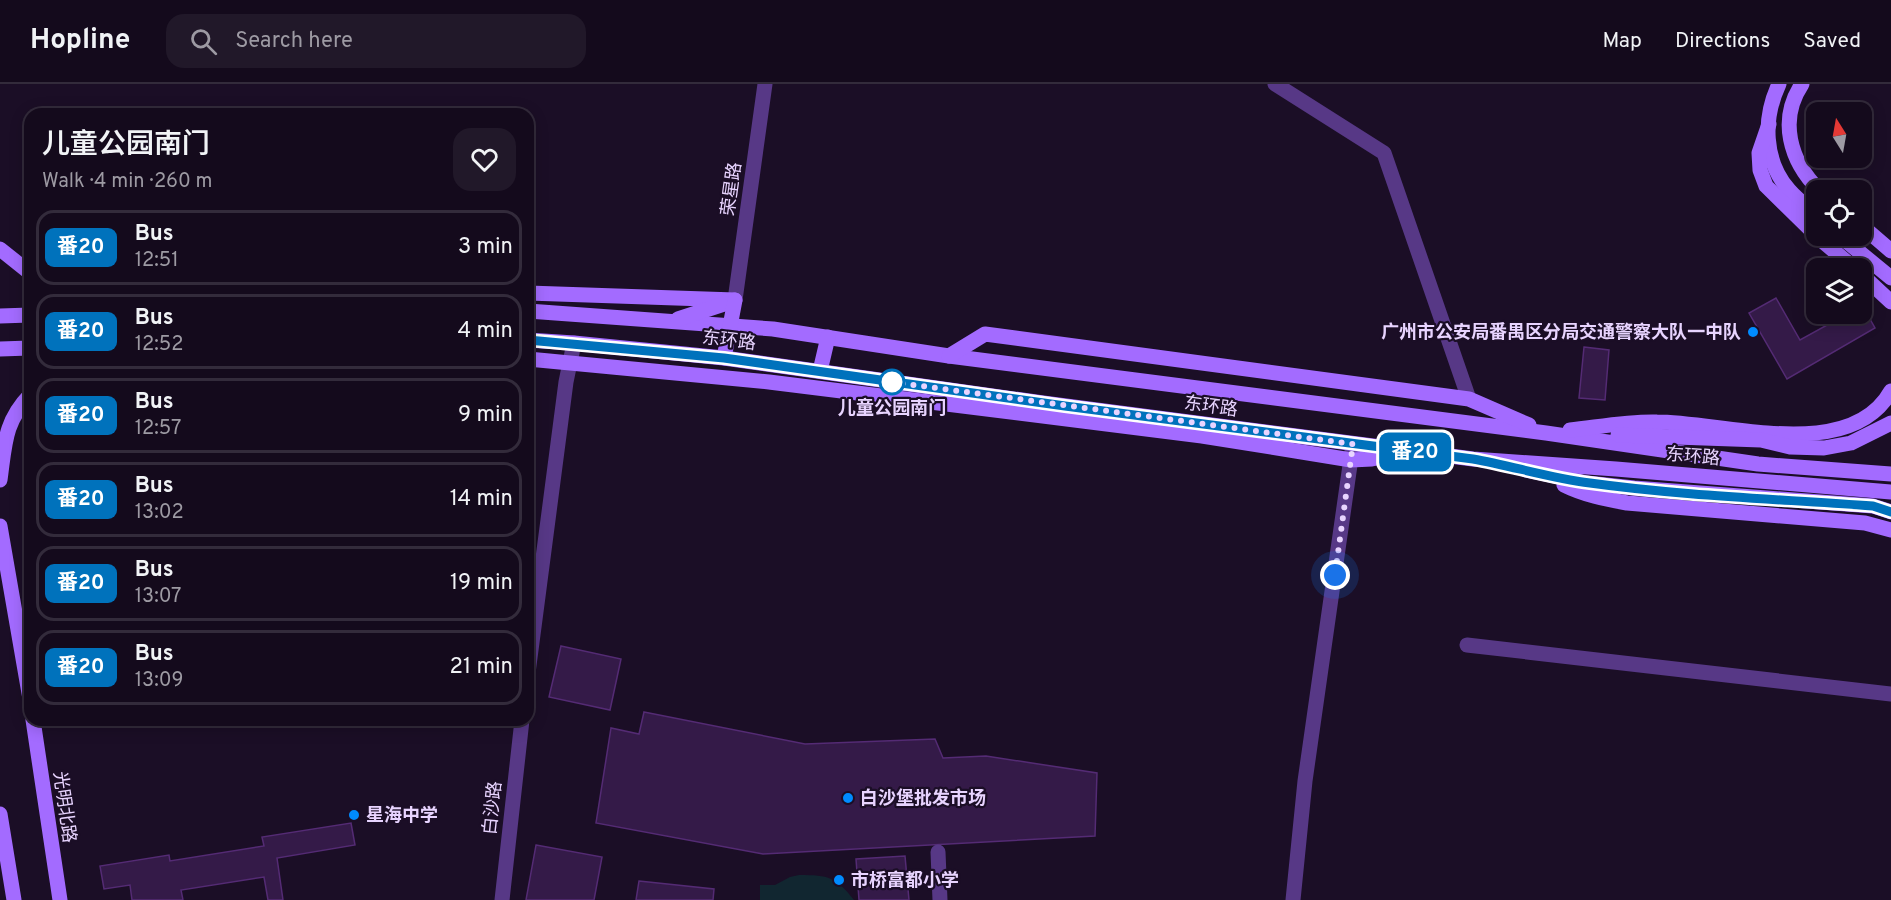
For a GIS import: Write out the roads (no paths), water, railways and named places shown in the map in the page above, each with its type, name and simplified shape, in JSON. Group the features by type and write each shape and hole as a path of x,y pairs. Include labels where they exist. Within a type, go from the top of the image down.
{"main road":[{"path":"1779,84 1769,124 1768,144 1772,163 1788,189 1806,206"},
{"path":"1802,84 1794,96 1789,115 1790,140 1796,160 1808,180"},
{"path":"1769,124 1759,153 1760,170 1766,186 1842,258"},
{"path":"1872,235 1891,251"},
{"path":"1852,246 1891,278"},
{"path":"0,249 24,268"},
{"path":"1872,285 1891,303"},
{"path":"534,293 735,300"},
{"path":"534,311 670,321 735,300"},
{"path":"735,300 724,358 769,382"},
{"path":"0,316 24,315"},
{"name":"东环路","path":"670,321 773,329 949,356 1546,433 1758,464 1891,474"},
{"path":"949,356 985,334 1469,399 1546,433 1761,440 1790,447 1824,448 1851,443 1889,423"},
{"path":"820,371 828,337"},
{"name":"东环路","path":"534,340 724,358 820,371 1352,452 1372,459 1412,451 1473,459 1891,492"},
{"path":"0,349 24,348"},
{"path":"534,360 769,382 1202,436 1352,452"},
{"path":"1546,433 1657,422 1793,434 1823,433 1846,428 1865,419 1891,391"},
{"path":"0,480 8,429 14,414 24,402"},
{"path":"1473,459 1587,483 1873,506 1891,512"},
{"path":"1540,473 1577,491 1627,503 1865,523 1891,530"},
{"path":"0,526 24,664"},
{"name":"光明北路","path":"34,726 60,900"},
{"path":"0,814 14,900"}],"street":[{"name":"荣星路","path":"735,300 765,84"},
{"path":"1275,84 1384,153 1469,399"},
{"path":"534,627 568,364 574,343"},
{"path":"1293,900 1305,781 1352,452"},
{"path":"1467,645 1891,694"},
{"name":"白沙路","path":"501,900 521,726"},
{"path":"938,852 940,900"}],"place":[{"name":"广州市公安局番禺区分局交通警察大队一中队","path":"1753,332"},
{"name":"儿童公园南门","path":"892,382"},
{"name":"白沙堡批发市场","path":"848,798"},
{"name":"星海中学","path":"354,815"},
{"name":"市桥富都小学","path":"839,880"}]}
